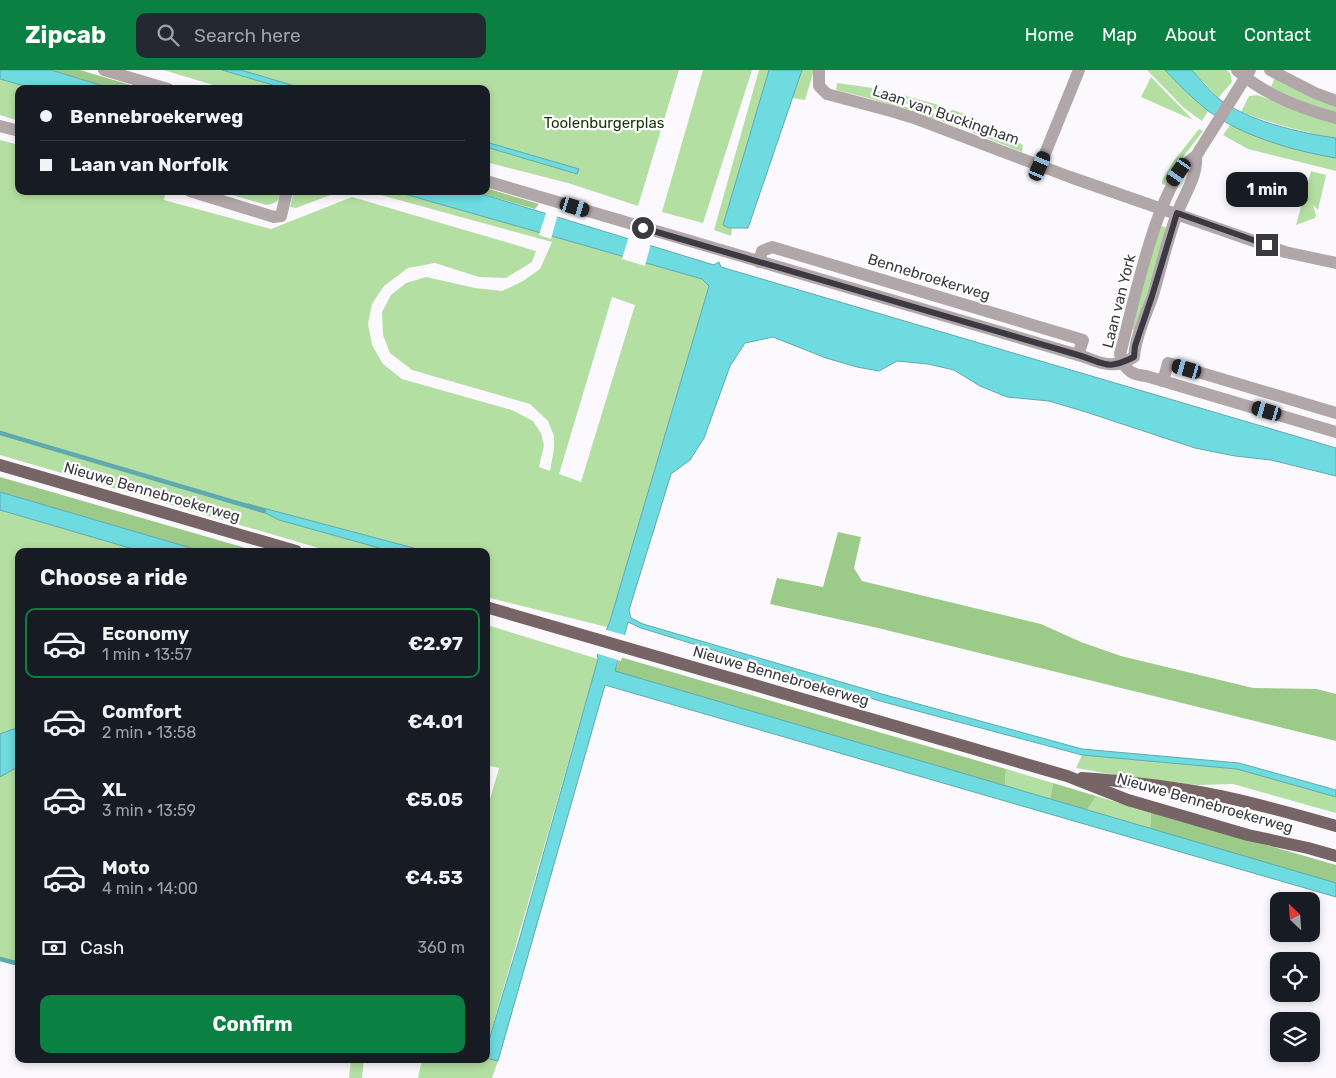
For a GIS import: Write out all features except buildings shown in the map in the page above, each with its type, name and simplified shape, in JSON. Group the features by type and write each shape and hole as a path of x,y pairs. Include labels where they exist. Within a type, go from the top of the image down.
{"main road":[{"name":"Nieuwe Bennebroekerweg","path":"0,464 286,548"},
{"name":"Nieuwe Bennebroekerweg","path":"490,608 1067,776 1137,803 1248,835 1336,856"},
{"name":"Nieuwe Bennebroekerweg","path":"1067,776 1133,782 1199,792 1276,809 1336,826"}],"street":[{"path":"104,70 155,85"},
{"name":"Laan van Buckingham","path":"819,70 819,86 827,94 891,110 1040,166 1162,207 1286,252 1336,263"},
{"path":"1040,166 1079,70"},
{"path":"1270,70 1315,93 1336,101"},
{"path":"1244,72 1266,90 1301,106 1336,118"},
{"name":"Laan van York","path":"1126,358 1126,334 1136,289 1171,184 1188,161 1196,156 1235,96 1244,72"},
{"path":"0,126 15,130"},
{"name":"Laan van York","path":"1126,358 1135,346 1177,213 1187,193 1197,163 1196,156"},
{"path":"490,182 1092,359 1126,358 1146,376 1336,432"},
{"path":"203,195 274,217 281,216 286,195"},
{"name":"Bennebroekerweg","path":"759,262 762,251 772,247 1083,340 1078,355"},
{"path":"1163,381 1168,363 1336,413"}],"green space":[{"path":"51,70 80,70 131,85 100,85"},
{"path":"163,70 222,70 273,85 214,85"},
{"name":"Toolenburgerplas","path":"237,70 679,70 638,206 568,183 490,163 490,148 577,173 490,145 490,85 287,85"},
{"path":"703,70 752,70 703,223 662,212"},
{"path":"759,70 769,70 723,225 732,229 731,236 714,230"},
{"path":"801,70 814,70 805,100 792,98"},
{"path":"1147,70 1165,70 1208,111 1202,121 1184,108"},
{"path":"1192,70 1226,70 1230,73 1232,82 1218,98"},
{"path":"1151,77 1193,120 1141,97"},
{"path":"1275,78 1336,105 1336,113 1295,99 1271,87"},
{"path":"0,79 21,85 15,85 15,120 0,115"},
{"path":"837,83 873,88 908,108 928,113 940,114 953,110 964,114 959,127 872,99 836,90"},
{"path":"892,92 946,107 938,109 917,108 891,95"},
{"path":"1257,95 1336,122 1336,138 1288,127 1241,112 1249,96"},
{"path":"978,121 1023,145 1022,152 972,132 975,123"},
{"path":"1230,125 1276,143 1336,158 1336,171 1248,149 1223,135"},
{"path":"1199,129 1203,131 1173,170 1166,185 1162,184 1173,162"},
{"path":"0,140 15,144 15,195 165,195 164,200 271,229 352,197 536,251 532,262 506,278 479,277 435,263 408,268 384,286 372,304 368,324 372,345 383,364 402,379 512,410 533,421 541,433 544,445 539,467 550,471 554,436 548,421 530,404 412,370 390,353 383,335 382,312 391,295 406,283 426,277 475,288 502,291 523,281 540,269 552,242 381,195 408,195 702,279 709,286 607,627 490,598 490,548 414,548 251,505 279,520 379,548 319,548 0,455","holes":["612,297 635,305 581,482 559,474"]},
{"path":"1311,171 1326,175 1318,210 1313,205 1315,218 1296,225"},
{"path":"490,189 539,204 535,209 486,195 490,195"},
{"path":"233,195 281,195 277,201 266,205"},
{"path":"293,195 330,195 296,208 290,207"},
{"path":"1163,226 1167,232 1135,330 1130,329 1159,227"},
{"path":"0,477 246,548 191,548 0,492"},
{"path":"0,510 130,548 15,548 15,963 0,959"},
{"path":"838,532 861,537 854,568 862,581 1041,624 1081,642 1121,656 1253,688 1317,689 1336,694 1336,741 878,628 770,604 777,578 823,587"},
{"path":"490,626 598,659 490,1035 490,799 499,768 490,766"},
{"path":"620,657 1006,769 1005,786 615,671"},
{"path":"1082,755 1237,769 1336,797 1336,813 1233,784 1198,785 1121,776 1076,768"},
{"path":"1006,769 1053,783 1050,799 1005,786"},
{"path":"1053,783 1096,796 1087,810 1050,799"},
{"path":"1096,796 1151,812 1150,829 1087,810"},
{"path":"1151,812 1336,865 1336,883 1150,829"},
{"path":"490,1059 498,1061 492,1078 418,1078 421,1063 490,1063"},
{"path":"351,1063 364,1063 362,1078 349,1078"}],"water":[{"path":"0,70 51,70 100,85 21,85 0,79"},
{"path":"222,70 241,70 292,85 273,85"},
{"path":"769,70 802,70 748,228 729,228 723,225"},
{"path":"1165,70 1192,70 1219,99 1244,114 1259,120 1307,133 1336,138 1336,158 1286,147 1236,127 1207,110"},
{"path":"490,143 579,169 577,174 490,148"},
{"path":"408,195 485,195 714,265 719,262 721,267 1336,448 1336,476 1271,460 1235,456 1195,448 1049,401 1007,397 980,386 954,370 928,364 897,361 879,371 826,358 773,337 745,343 730,366 704,438 690,460 671,474 629,610 631,618 643,624 882,694 1082,749 1239,763 1336,790 1336,797 1237,769 1082,755 880,701 641,628 628,622 615,671 1336,883 1336,897 605,685 498,1061 490,1059 490,1037 598,659 597,652 610,621 709,286 702,279"},
{"path":"0,492 191,548 130,548 0,510"},
{"path":"248,504 414,548 379,548 279,520"},
{"path":"15,728 15,768 0,777 0,734"}],"pier":[{"path":"547,210 558,214 551,239 539,235"},
{"path":"629,236 651,243 645,266 622,259"},
{"path":"603,629 628,636 621,661 595,653"}],"waterway":[{"path":"0,433 264,511"},
{"path":"0,959 15,963"}],"route":[{"path":"643,228 1092,359 1103,365 1123,363 1134,357 1135,346 1177,213 1267,245"}]}
